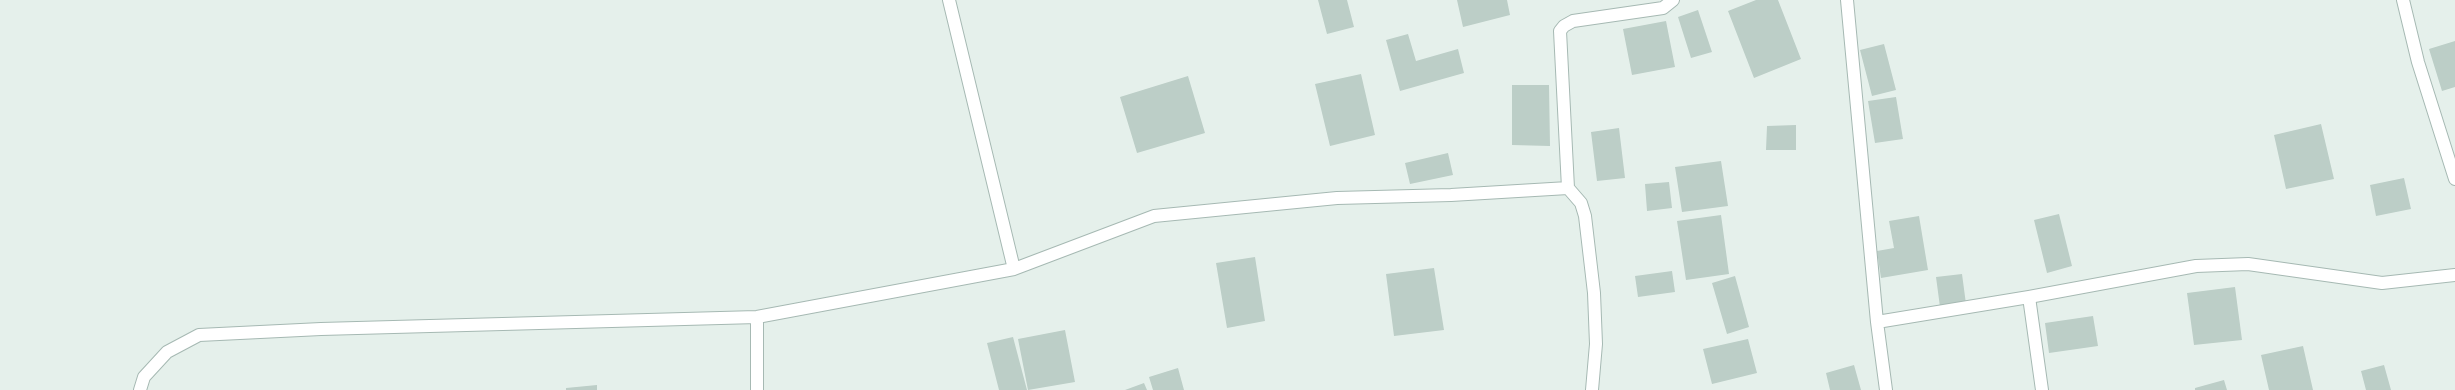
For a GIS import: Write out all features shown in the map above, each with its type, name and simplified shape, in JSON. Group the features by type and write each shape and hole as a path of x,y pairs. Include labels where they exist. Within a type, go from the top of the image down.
{"street":[{"path":"949,0 1014,269"},
{"path":"1592,390 1596,344 1595,307 1585,216 1581,203 1568,188 1560,31 1564,26 1573,21 1663,8 1674,0"},
{"path":"1847,0 1877,322 1886,390"},
{"path":"2403,0 2418,62 2455,179"},
{"path":"140,390 144,377 167,352 199,335 321,329 757,317 1014,269 1154,216 1337,198 1452,195 1568,188"},
{"path":"1877,322 2029,298 2196,266 2248,264 2382,283 2455,275"},
{"path":"2029,298 2042,390"},
{"path":"757,317 757,390"}],"building":[{"path":"1318,0 1347,0 1354,27 1327,34"},
{"path":"1457,0 1507,0 1510,15 1463,27"},
{"path":"1756,0 1778,0 1801,59 1754,78 1728,11"},
{"path":"1698,10 1712,52 1691,58 1678,17"},
{"path":"1666,21 1675,67 1632,75 1623,29"},
{"path":"1408,34 1416,61 1458,49 1464,73 1400,91 1386,40"},
{"path":"2455,41 2455,87 2442,91 2429,49"},
{"path":"1884,44 1896,90 1872,96 1860,50"},
{"path":"1361,74 1375,135 1330,146 1315,84"},
{"path":"1188,76 1205,133 1137,153 1120,97"},
{"path":"1512,85 1549,85 1550,146 1512,145"},
{"path":"1896,97 1903,139 1875,143 1868,101"},
{"path":"2321,124 2334,179 2286,189 2274,135"},
{"path":"1796,125 1796,150 1766,150 1767,126"},
{"path":"1619,128 1625,178 1597,181 1591,132"},
{"path":"1448,153 1453,175 1410,184 1405,163"},
{"path":"1721,161 1728,206 1682,212 1675,167"},
{"path":"2404,178 2411,209 2376,216 2370,185"},
{"path":"1669,182 1672,208 1647,211 1645,184"},
{"path":"2059,214 2072,266 2047,273 2034,220"},
{"path":"1721,215 1729,274 1686,280 1677,221"},
{"path":"1919,216 1928,270 1881,278 1877,251 1894,248 1889,221"},
{"path":"1255,257 1265,321 1227,328 1216,263"},
{"path":"1434,268 1444,330 1394,336 1386,274"},
{"path":"1672,271 1675,292 1638,297 1635,276"},
{"path":"1962,274 1966,304 1940,307 1936,277"},
{"path":"1735,276 1749,327 1727,334 1712,283"},
{"path":"2235,287 2242,340 2194,345 2187,293"},
{"path":"2093,316 2098,346 2049,353 2045,323"},
{"path":"1065,330 1075,382 1028,390 1018,339"},
{"path":"1013,337 1027,390 999,390 987,343"},
{"path":"1748,339 1757,373 1712,384 1703,349"},
{"path":"2303,346 2313,390 2269,390 2261,355"},
{"path":"1854,365 1861,390 1830,390 1826,373"},
{"path":"2384,365 2391,390 2366,390 2361,371"},
{"path":"1178,368 1184,390 1153,390 1149,377"},
{"path":"2224,380 2227,390 2195,390 2195,388"},
{"path":"1144,383 1147,390 1125,390"},
{"path":"597,385 597,390 566,390 566,388"}]}
